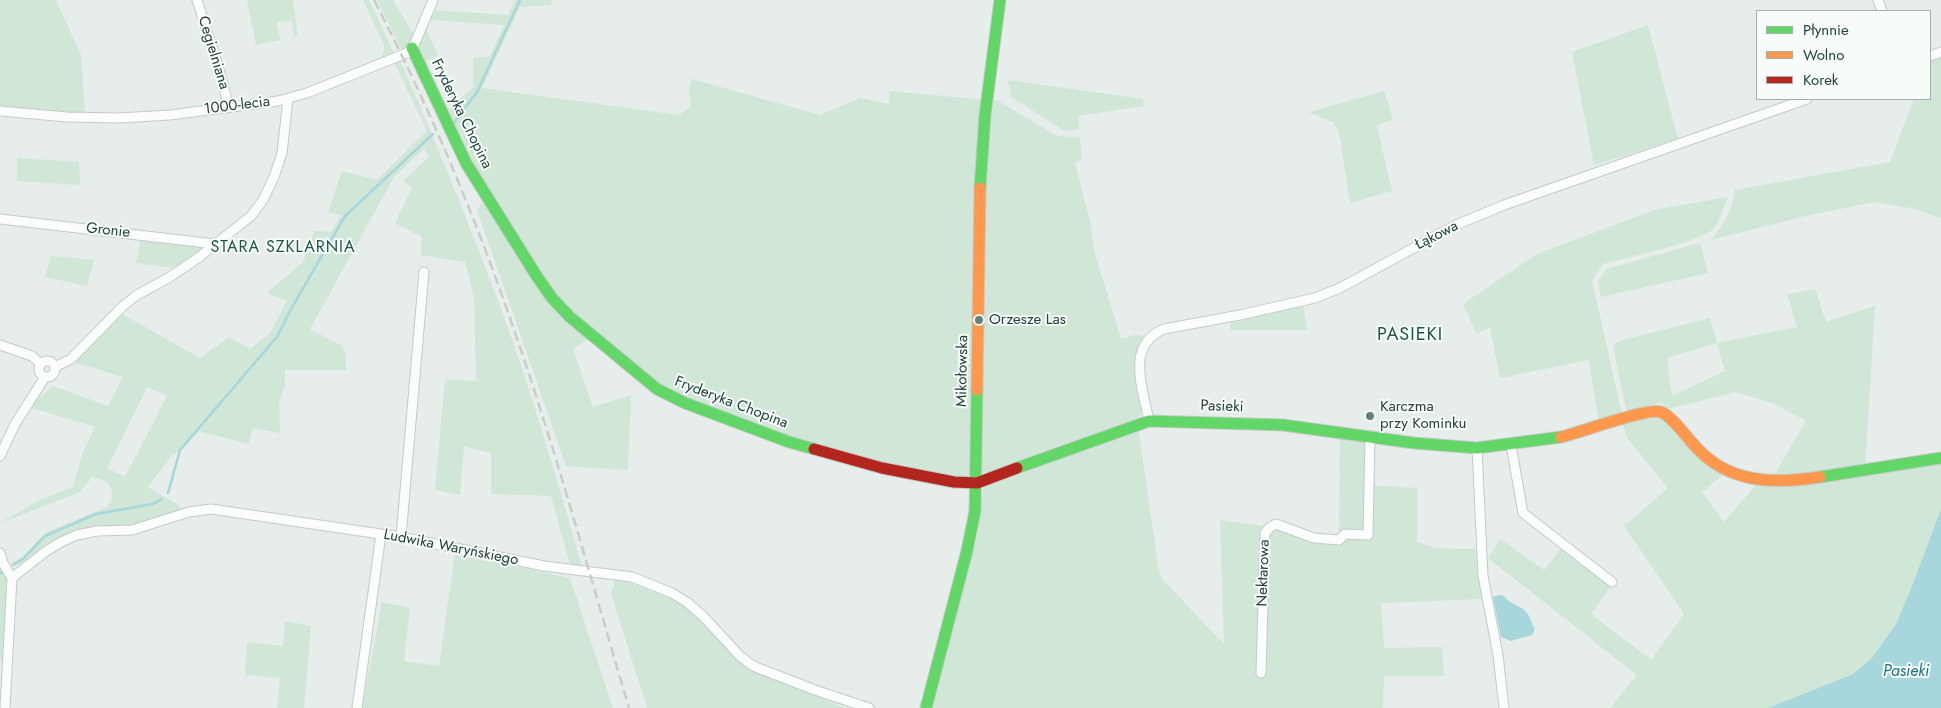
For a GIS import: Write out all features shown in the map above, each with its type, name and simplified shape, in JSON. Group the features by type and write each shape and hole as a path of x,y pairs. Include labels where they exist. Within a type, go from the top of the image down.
{"street":[{"name":"Cegielniana","path":"197,0 229,107"},
{"path":"412,48 433,0"},
{"name":"Mikołowska","path":"926,708 967,551 975,511 981,158 1000,0"},
{"name":"1000-lecia","path":"0,111 83,118 119,118 170,115 288,99 408,53 412,48"},
{"name":"Fryderyka Chopina","path":"412,48 466,163 536,275 552,298 570,317 638,375 657,389 685,403 789,442 882,468 954,482 976,483"},
{"path":"55,367 72,359 123,306 137,295 170,277 251,216 263,200 274,177 282,153 288,99"},
{"name":"Łąkowa","path":"1149,421 1139,360 1142,348 1154,333 1164,329 1240,315 1315,298 1340,288 1456,225 1496,208 1804,100"},
{"name":"Gronie","path":"0,219 215,244"},
{"path":"401,537 424,272"},
{"path":"0,345 32,356 41,364"},
{"path":"0,456 15,424 45,378 52,376 55,372 55,367 52,363 48,361 41,364"},
{"path":"41,364 39,372 45,378"},
{"name":"Pasieki","path":"976,483 1149,421 1284,425 1414,443 1477,448 1511,445 1578,433 1654,411 1661,412 1669,418 1701,453 1714,463 1728,471 1757,480 1806,479 1941,458"},
{"name":"Nektarowa","path":"1261,673 1265,533 1276,524 1314,538 1339,540 1345,534 1368,535 1370,436"},
{"path":"1511,445 1523,513 1612,582"},
{"path":"1477,448 1483,576 1498,655 1504,708"},
{"name":"Ludwika Waryńskiego","path":"12,578 45,552 61,542 77,536 97,531 132,530 189,512 211,509 401,537 544,566 632,577 672,593 688,603 740,656 753,666 869,708"},
{"path":"357,708 381,534"},
{"path":"0,553 12,578 5,708"}],"green space":[{"path":"0,0 56,0 81,55 85,114 0,108"},
{"path":"247,0 293,0 298,36 294,37 292,21 277,22 280,40 256,45"},
{"path":"363,0 369,0 395,55 310,89 306,88 381,57 384,45"},
{"path":"377,0 393,0 414,35 410,44 402,50"},
{"path":"515,0 552,0 551,5 520,7 482,88 679,115 691,106 689,89 692,79 820,115 860,98 889,104 889,91 998,101 1057,136 1080,138 1082,159 1075,163 1090,221 1094,250 1121,339 1135,335 1143,336 1143,341 1136,356 1136,374 1143,409 1137,419 1159,572 1163,580 1224,644 1220,520 1339,536 1340,436 1365,439 1365,485 1417,488 1417,542 1435,548 1475,549 1484,599 1381,603 1384,648 1442,647 1444,676 1384,676 1383,708 929,708 976,542 985,477 949,477 790,439 658,387 594,335 573,349 593,407 631,395 628,470 566,466 477,210 488,196 419,52 419,46 426,29 438,55 426,61 449,110 473,87 473,58 490,56 504,25 430,20 435,10 508,15"},
{"path":"1648,25 1678,139 1594,165 1572,52"},
{"path":"1941,55 1941,219 1916,209 1874,202 1805,216 1711,240 1727,217 1735,190 1890,162 1914,100 1931,100 1931,60"},
{"path":"400,60 414,92 467,220 504,317 536,410 582,567 570,565 551,496 491,494 491,453 464,446 460,495 435,490 445,379 476,381 474,297 465,262 421,255 422,237 395,223 412,188 403,181 429,157 424,149 394,177 310,329 342,346 346,354 346,370 285,370 285,386 279,402 280,433 253,428 248,444 199,431 182,450 172,455 148,487 178,505 181,510 161,519 140,525 94,527 81,530 54,542 23,565 11,563 22,557 45,533 107,507 113,497 107,482 92,477 80,492 0,523 39,500 73,487 83,452 95,427 29,407 53,386 108,406 123,377 73,362 122,314 200,358 229,337 250,349 270,333 287,301 267,293 303,262 315,231 331,232 341,215 328,212 342,171 377,180 427,131 394,62","holes":["147,387 167,396 125,477 107,468"]},
{"path":"1008,80 1143,99 1144,106 1078,116 1079,129 1065,131 1011,97"},
{"path":"1384,91 1393,119 1377,126 1392,191 1350,203 1340,137 1334,123 1309,112"},
{"path":"17,158 79,162 80,185 17,181"},
{"path":"1728,197 1713,229 1706,234 1679,244 1603,264 1592,280 1622,415 1599,423 1589,360 1500,378 1490,327 1477,334 1463,304 1537,254 1657,209"},
{"path":"141,237 201,244 204,247 173,268 136,263"},
{"path":"1700,243 1708,273 1601,297 1598,282 1606,269"},
{"path":"51,256 94,260 87,286 45,277"},
{"path":"1815,289 1826,322 1875,306 1865,467 1772,479 1806,421 1775,404 1736,392 1668,409 1661,402 1629,413 1626,409 1613,346 1619,341 1710,318 1717,343 1797,327 1787,294","holes":["1717,343 1725,371 1672,396 1667,358"]},
{"path":"1303,305 1307,330 1231,330 1230,322"},
{"path":"1655,413 1725,473 1702,492 1724,522 1756,485 1941,461 1941,509 1914,581 1896,624 1871,659 1853,674 1768,708 1610,708 1637,675 1488,558 1500,539 1544,570 1562,547 1611,587 1591,614 1651,660 1684,614 1624,526 1668,488 1627,438 1622,422"},
{"path":"455,553 570,578 613,708 362,708 382,602 410,608 404,661 439,666"},
{"path":"0,564 7,578 6,660 0,659"},
{"path":"616,578 681,602 743,664 845,708 647,708 611,593"},
{"path":"285,621 311,626 304,708 277,708 280,678 245,675 247,642 283,646"}],"water":[{"name":"Pasieki","path":"1941,509 1941,708 1768,708 1853,674 1871,659 1896,624"},
{"path":"1504,596 1527,613 1535,629 1532,635 1511,641 1501,637 1493,597"}],"waterway":[{"path":"453,124 477,92 520,0"},
{"path":"168,493 180,450 277,337 291,309 345,216 433,134"},
{"path":"13,565 23,559 45,536 96,514 153,504 162,499"}],"railway":[{"path":"374,0 413,79 449,159 497,282 544,419 629,708"}],"traffic: fast":[{"path":"980,188 985,115 1000,0"},
{"path":"412,48 466,163 536,275 552,298 570,317 657,389 685,403 789,442 814,449"},
{"path":"926,708 967,551 975,511 977,390"},
{"path":"1017,468 1149,421 1283,425 1414,443 1477,448 1561,437"},
{"path":"1820,477 1941,458"}],"traffic: slow":[{"path":"977,390 980,188"},
{"path":"1561,437 1642,413 1661,412 1675,422 1709,459 1738,475 1770,480 1820,477"}],"traffic: jam":[{"path":"814,449 882,468 954,482 977,483 1017,468"}],"place":[{"name":"Orzesze Las","path":"979,320"},
{"name":"Karczma przy Kominku","path":"1370,416"}],"district":[{"name":"STARA SZKLARNIA","path":"283,248"},
{"name":"PASIEKI","path":"1410,336"}]}
